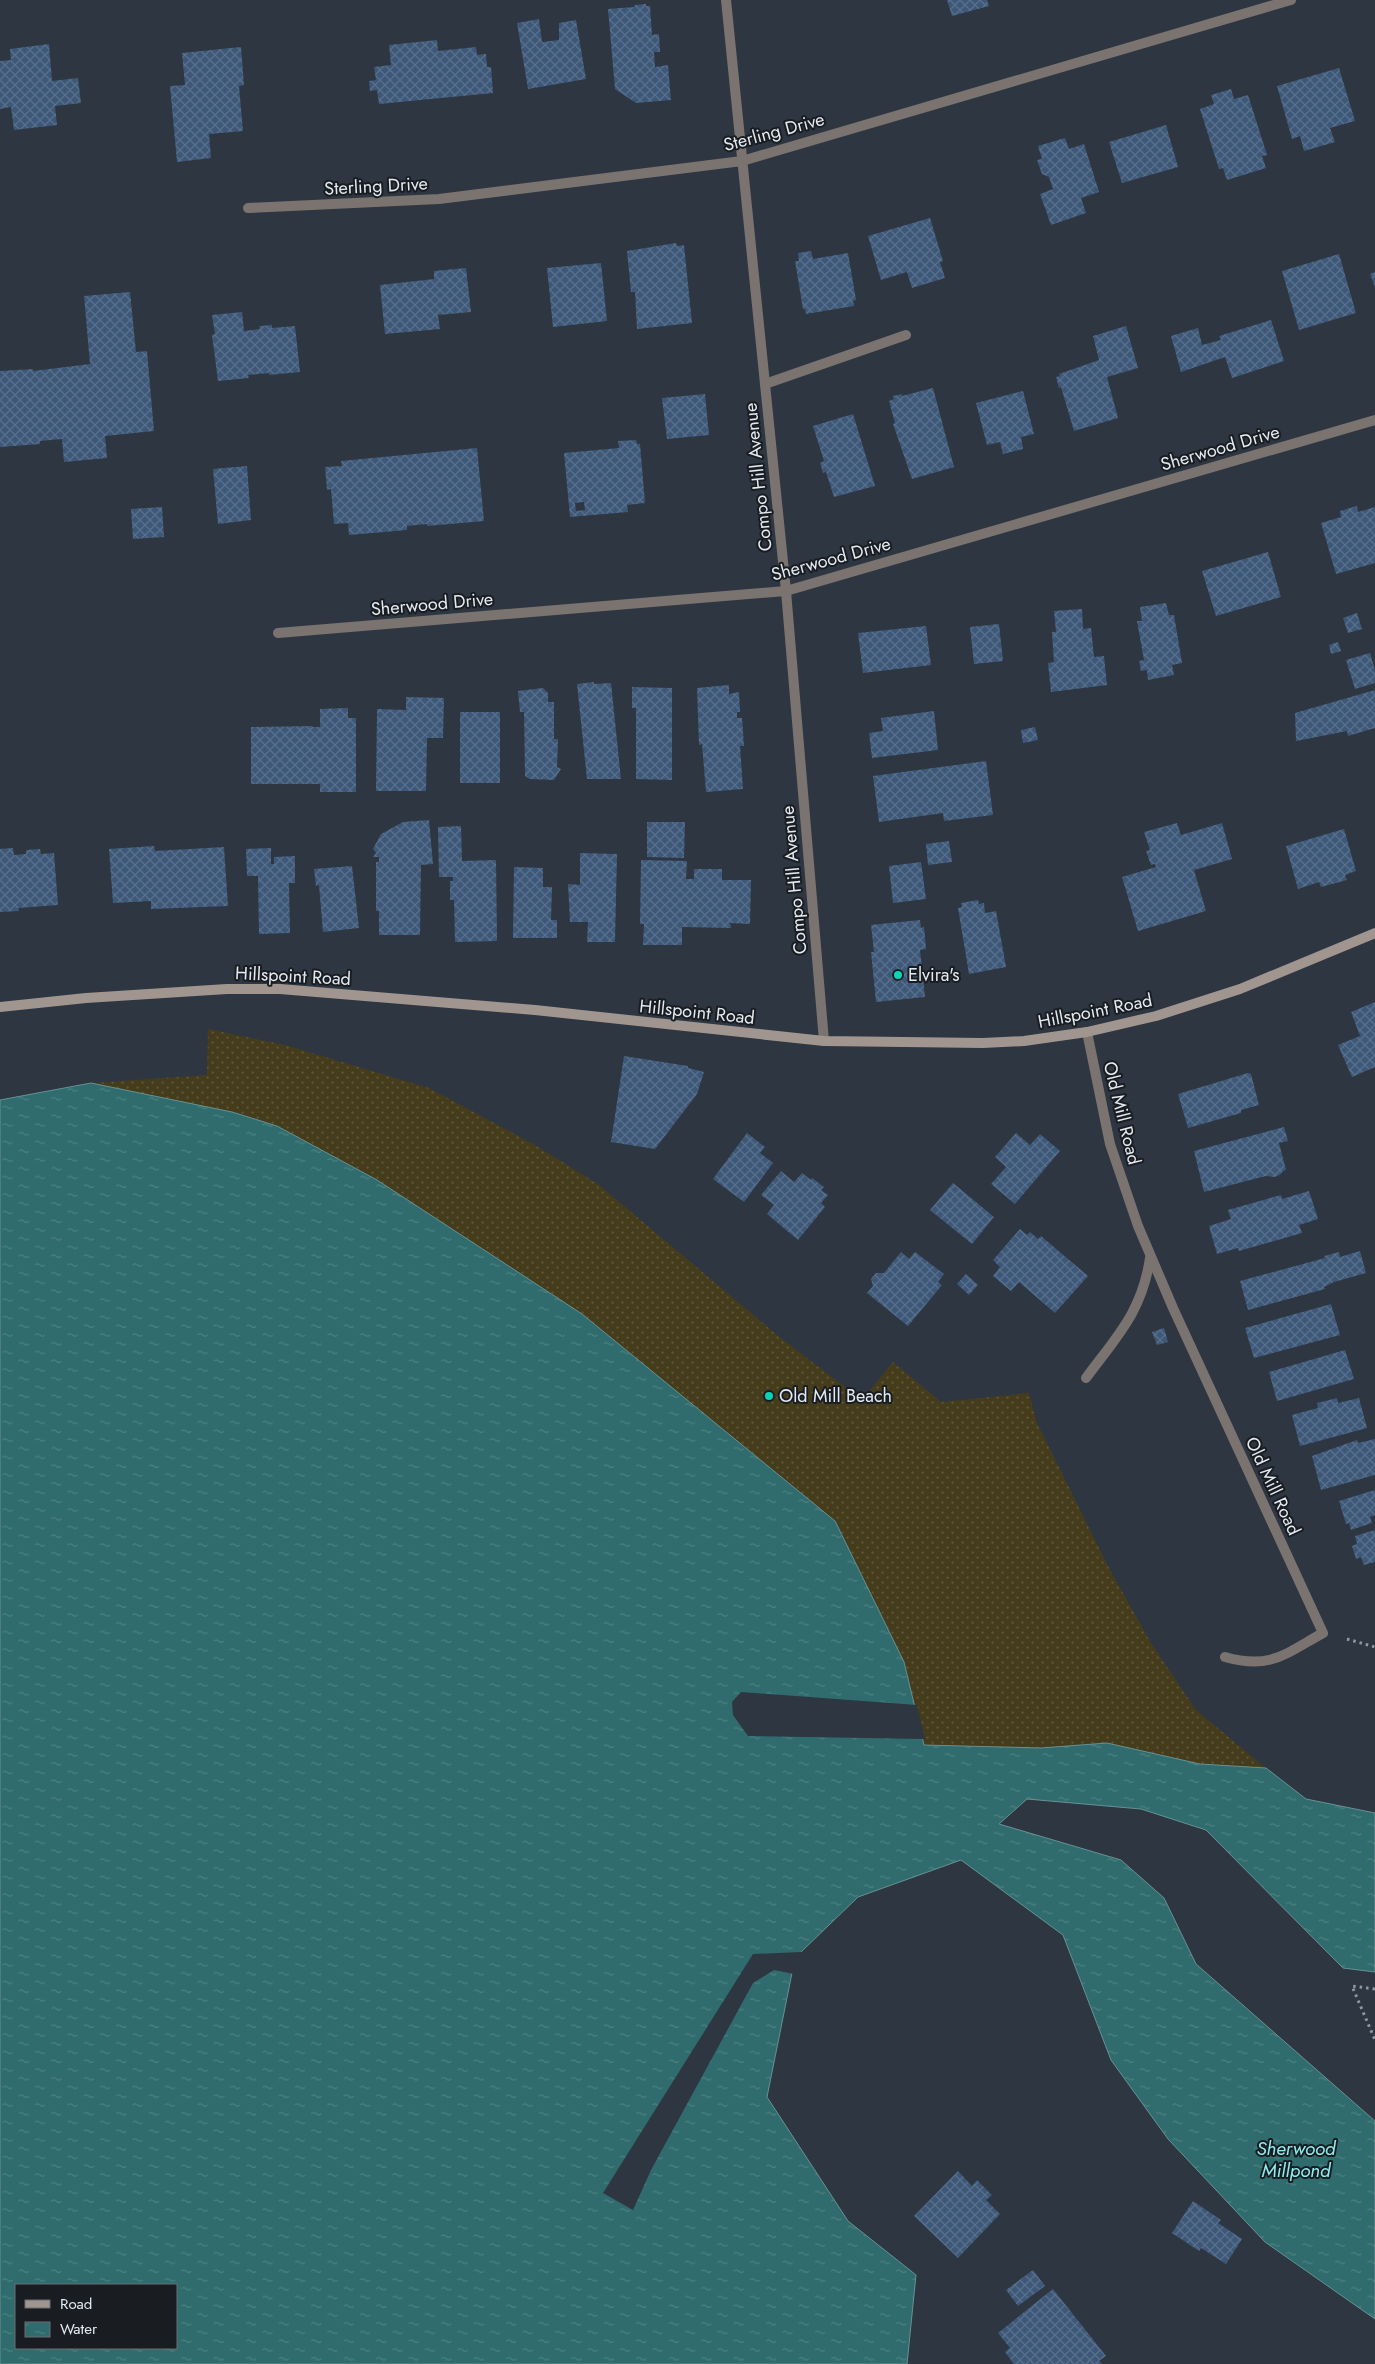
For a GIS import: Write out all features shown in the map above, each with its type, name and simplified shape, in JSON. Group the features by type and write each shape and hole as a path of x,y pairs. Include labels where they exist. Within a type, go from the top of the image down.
{"street":[{"name":"Compo Hill Avenue","path":"726,0 786,591 824,1041"},
{"name":"Sterling Drive","path":"248,208 439,199 742,161 1291,0"},
{"path":"765,384 906,335"},
{"name":"Sherwood Drive","path":"278,633 786,591 1375,420"},
{"name":"Hillspoint Road","path":"0,1007 86,998 227,989 280,989 535,1010 824,1041 983,1044 1024,1041 1087,1032 1201,1003 1288,970 1375,933"},
{"name":"Old Mill Road","path":"1087,1032 1110,1144 1150,1257 1323,1633 1272,1661 1250,1663 1225,1657"},
{"name":"Old Mill Road","path":"1086,1378 1137,1306 1147,1282 1150,1257"}],"path":[{"path":"1375,1989 1352,1986 1375,2040"}],"sand":[{"name":"Old Mill Beach","path":"208,1029 285,1045 429,1088 535,1145 598,1184 777,1335 862,1400 893,1362 941,1402 1029,1393 1037,1423 1110,1570 1151,1643 1196,1710 1266,1768 1200,1764 1107,1743 1041,1748 924,1745 904,1662 835,1521 582,1314 377,1180 277,1126 232,1112 91,1083 207,1075"}],"water":[{"name":"Sherwood Millpond","path":"91,1083 232,1112 277,1126 377,1180 582,1314 835,1521 904,1662 924,1745 1041,1748 1107,1743 1200,1764 1266,1768 1306,1799 1375,1813 1375,1972 1343,1968 1206,1830 1141,1809 1027,1799 999,1824 1121,1860 1164,1898 1196,1964 1375,2121 1375,2319 1265,2242 1168,2139 1111,2060 1063,1935 961,1860 858,1897 801,1952 792,1973 767,2097 848,2221 916,2275 907,2364 0,2364 0,1100"}],"pier":[{"path":"741,1692 917,1705 925,1739 748,1736 733,1715 732,1702"},
{"path":"803,1953 794,1974 774,1970 753,1983 651,2170 633,2210 603,2193 753,1954"}],"building":[{"path":"947,0 987,0 989,6 952,16"},
{"path":"646,4 646,6 650,6 652,35 659,34 660,52 654,52 655,67 668,65 671,100 636,103 615,89 608,9"},
{"path":"539,19 542,42 559,40 559,23 576,20 586,79 528,89 517,23"},
{"path":"437,40 438,51 476,47 477,55 486,54 487,67 491,67 493,93 379,104 377,90 370,91 369,81 376,80 374,67 391,65 389,45"},
{"path":"49,44 52,81 78,78 81,103 55,106 57,125 14,130 11,107 0,109 0,61 11,60 10,49"},
{"path":"241,47 244,85 239,86 243,131 209,134 211,158 177,162 170,86 185,85 182,53"},
{"path":"1339,68 1355,121 1330,128 1335,142 1304,151 1300,136 1292,139 1277,86"},
{"path":"1231,89 1234,99 1248,95 1267,155 1262,156 1266,168 1227,180 1223,168 1219,169 1200,109 1214,104 1211,95"},
{"path":"1166,125 1178,167 1122,183 1109,142"},
{"path":"1065,138 1069,149 1084,144 1099,192 1081,198 1086,213 1051,225 1040,194 1053,189 1049,177 1042,174 1037,160 1042,159 1038,146"},
{"path":"930,218 943,261 940,262 945,278 912,288 907,272 881,280 868,236"},
{"path":"676,243 677,246 684,245 692,323 637,329 635,292 631,292 627,251"},
{"path":"811,251 813,259 848,253 856,300 853,301 854,306 806,314 805,309 803,309 795,261 799,261 798,253"},
{"path":"1339,254 1356,313 1299,330 1282,271"},
{"path":"601,263 607,321 553,327 547,268"},
{"path":"466,268 471,312 438,315 440,329 385,334 380,285 434,279 434,271"},
{"path":"1375,272 1375,287 1370,274"},
{"path":"130,292 136,352 147,351 154,431 105,436 107,458 64,462 62,439 40,441 40,444 0,447 0,371 33,369 33,371 90,364 84,296"},
{"path":"242,312 244,331 260,329 259,326 272,325 272,328 295,326 300,372 248,375 249,378 218,381 212,335 215,334 212,315"},
{"path":"1271,320 1284,361 1232,378 1225,357 1181,372 1171,336 1198,328 1202,345 1221,340 1219,336"},
{"path":"1126,326 1138,368 1107,377 1118,418 1074,431 1061,387 1059,388 1056,377 1060,376 1059,374 1099,360 1093,336"},
{"path":"933,388 954,467 912,479 893,424 895,423 889,401 894,399 893,396 902,394 902,396"},
{"path":"1023,391 1034,434 1021,437 1023,449 1003,454 1000,442 987,445 976,403"},
{"path":"705,394 709,435 667,439 662,398"},
{"path":"853,414 875,486 834,497 826,472 823,473 820,463 824,461 813,426"},
{"path":"636,440 637,444 640,444 645,503 627,505 628,512 570,517 564,453 619,448 618,441","holes":["584,502 585,510 576,511 575,503"]},
{"path":"477,448 484,521 407,526 407,530 349,535 348,523 334,524 331,489 327,490 325,467 342,466 341,461"},
{"path":"247,466 251,520 218,524 213,469"},
{"path":"1357,506 1358,512 1375,507 1375,563 1336,574 1321,523 1341,517 1340,511"},
{"path":"162,507 164,537 133,539 131,509"},
{"path":"1268,552 1281,597 1216,616 1202,571"},
{"path":"1166,603 1169,615 1174,615 1182,663 1172,665 1174,675 1148,680 1147,670 1141,671 1139,661 1144,660 1137,621 1142,621 1140,607"},
{"path":"1082,609 1083,629 1091,628 1094,657 1104,656 1107,685 1051,692 1048,663 1054,662 1052,632 1056,632 1054,611"},
{"path":"1357,613 1362,629 1348,633 1343,618"},
{"path":"999,624 1003,661 974,664 970,627"},
{"path":"926,626 931,665 863,673 858,633"},
{"path":"1338,642 1341,651 1331,654 1329,645"},
{"path":"1370,653 1375,670 1375,683 1355,689 1346,660"},
{"path":"594,682 594,684 611,683 621,779 587,779 577,684"},
{"path":"729,685 729,694 739,692 740,712 737,712 737,718 742,718 744,746 740,746 743,789 706,792 702,744 699,745 697,688"},
{"path":"632,687 672,688 672,780 636,779 636,708 632,708"},
{"path":"543,688 548,693 548,702 554,702 554,739 558,739 557,767 561,769 554,780 530,779 525,776 524,712 520,712 518,691"},
{"path":"1375,690 1375,728 1348,736 1347,731 1296,741 1295,713"},
{"path":"406,697 444,698 443,738 427,738 426,791 376,791 377,709 406,710"},
{"path":"348,708 348,718 356,718 356,792 320,792 320,784 251,784 251,727 320,727 320,709"},
{"path":"934,711 938,750 872,758 869,733 883,731 881,718"},
{"path":"460,712 500,712 500,783 460,783"},
{"path":"1035,727 1038,740 1023,743 1021,730"},
{"path":"986,761 993,815 944,821 943,813 879,822 873,776"},
{"path":"429,820 433,864 421,865 420,935 379,935 379,911 376,911 376,862 379,862 379,857 373,857 376,853 373,849 381,834 403,822"},
{"path":"647,822 685,822 684,858 647,857"},
{"path":"1177,823 1181,835 1222,823 1232,859 1194,870 1206,911 1138,931 1122,877 1156,867 1155,864 1151,865 1146,851 1150,850 1144,832"},
{"path":"461,826 462,861 496,860 497,941 455,942 454,900 450,900 450,881 453,881 453,877 439,877 438,827"},
{"path":"1344,829 1356,871 1345,875 1347,880 1321,887 1319,882 1298,889 1286,846"},
{"path":"949,841 952,862 928,865 926,844"},
{"path":"154,846 155,851 224,847 228,906 151,909 151,901 113,903 109,849"},
{"path":"13,848 14,855 26,854 26,850 40,849 41,854 54,853 58,905 18,908 19,911 0,912 0,849"},
{"path":"271,848 271,864 274,864 274,857 295,856 295,883 289,883 290,933 259,934 258,876 247,876 246,849"},
{"path":"580,853 617,854 615,942 587,942 588,922 570,922 568,884 580,885"},
{"path":"641,860 687,861 686,879 694,879 694,869 722,869 722,880 751,880 750,924 730,923 731,928 682,927 682,945 643,945 644,924 640,924"},
{"path":"921,862 926,899 893,903 889,866"},
{"path":"352,866 359,928 323,932 319,885 316,886 314,869"},
{"path":"514,867 543,868 543,887 552,887 551,920 557,920 557,938 513,938"},
{"path":"978,900 979,904 984,903 985,913 996,911 1006,967 969,974 958,908 962,907 961,903"},
{"name":"Elvira's","path":"920,920 921,928 924,927 926,949 920,950 925,997 876,1002 871,952 874,952 871,925"},
{"path":"1375,1002 1375,1067 1352,1077 1338,1045 1360,1036 1351,1012"},
{"path":"624,1056 688,1066 688,1068 704,1072 697,1094 655,1149 611,1142"},
{"path":"1248,1073 1251,1074 1259,1105 1241,1110 1241,1113 1188,1128 1178,1094"},
{"path":"1284,1127 1288,1141 1279,1143 1286,1170 1275,1177 1266,1176 1204,1192 1194,1151"},
{"path":"747,1133 765,1147 760,1153 773,1163 744,1202 713,1179"},
{"path":"1016,1133 1030,1145 1040,1134 1060,1151 1015,1204 991,1184 1006,1167 995,1157"},
{"path":"781,1171 794,1182 802,1173 811,1180 812,1178 824,1187 821,1190 828,1195 821,1203 825,1207 798,1240 767,1214 774,1205 761,1195"},
{"path":"953,1183 994,1217 972,1244 930,1210"},
{"path":"1309,1191 1318,1219 1299,1225 1302,1233 1239,1251 1238,1248 1217,1254 1209,1226 1231,1219 1228,1210 1281,1195 1282,1199"},
{"path":"1020,1229 1027,1235 1030,1232 1038,1239 1041,1236 1088,1276 1055,1313 1019,1282 1011,1291 993,1276 1000,1267 993,1260"},
{"path":"1360,1251 1366,1273 1334,1282 1324,1287 1325,1289 1248,1310 1240,1281 1325,1258 1324,1256 1339,1252 1340,1257"},
{"path":"901,1252 909,1259 915,1252 944,1274 938,1282 942,1285 908,1326 867,1293 873,1286 871,1279 876,1273 884,1273"},
{"path":"966,1274 978,1285 969,1295 957,1284"},
{"path":"1331,1304 1340,1335 1254,1358 1245,1328"},
{"path":"1164,1328 1168,1342 1157,1345 1152,1332"},
{"path":"1345,1350 1354,1379 1277,1401 1269,1372"},
{"path":"1337,1398 1338,1403 1359,1398 1367,1428 1300,1446 1292,1415 1318,1408 1317,1403"},
{"path":"1375,1439 1375,1475 1321,1490 1312,1456 1357,1440 1358,1443"},
{"path":"1375,1490 1375,1515 1370,1517 1372,1523 1351,1530 1349,1523 1346,1524 1339,1501"},
{"path":"1375,1530 1375,1562 1364,1565 1361,1557 1356,1559 1352,1546 1357,1544 1355,1536"},
{"path":"958,2171 972,2186 977,2180 992,2195 986,2200 1000,2214 958,2258 914,2216"},
{"path":"1193,2201 1221,2220 1218,2223 1242,2239 1226,2264 1201,2248 1199,2251 1172,2233"},
{"path":"1033,2270 1045,2286 1018,2306 1006,2290"},
{"path":"1053,2289 1106,2356 1099,2361 1102,2364 1014,2364 1005,2352 1010,2348 998,2333"}],"place":[{"name":"Elvira's","path":"898,975"},
{"name":"Old Mill Beach","path":"769,1396"}]}
